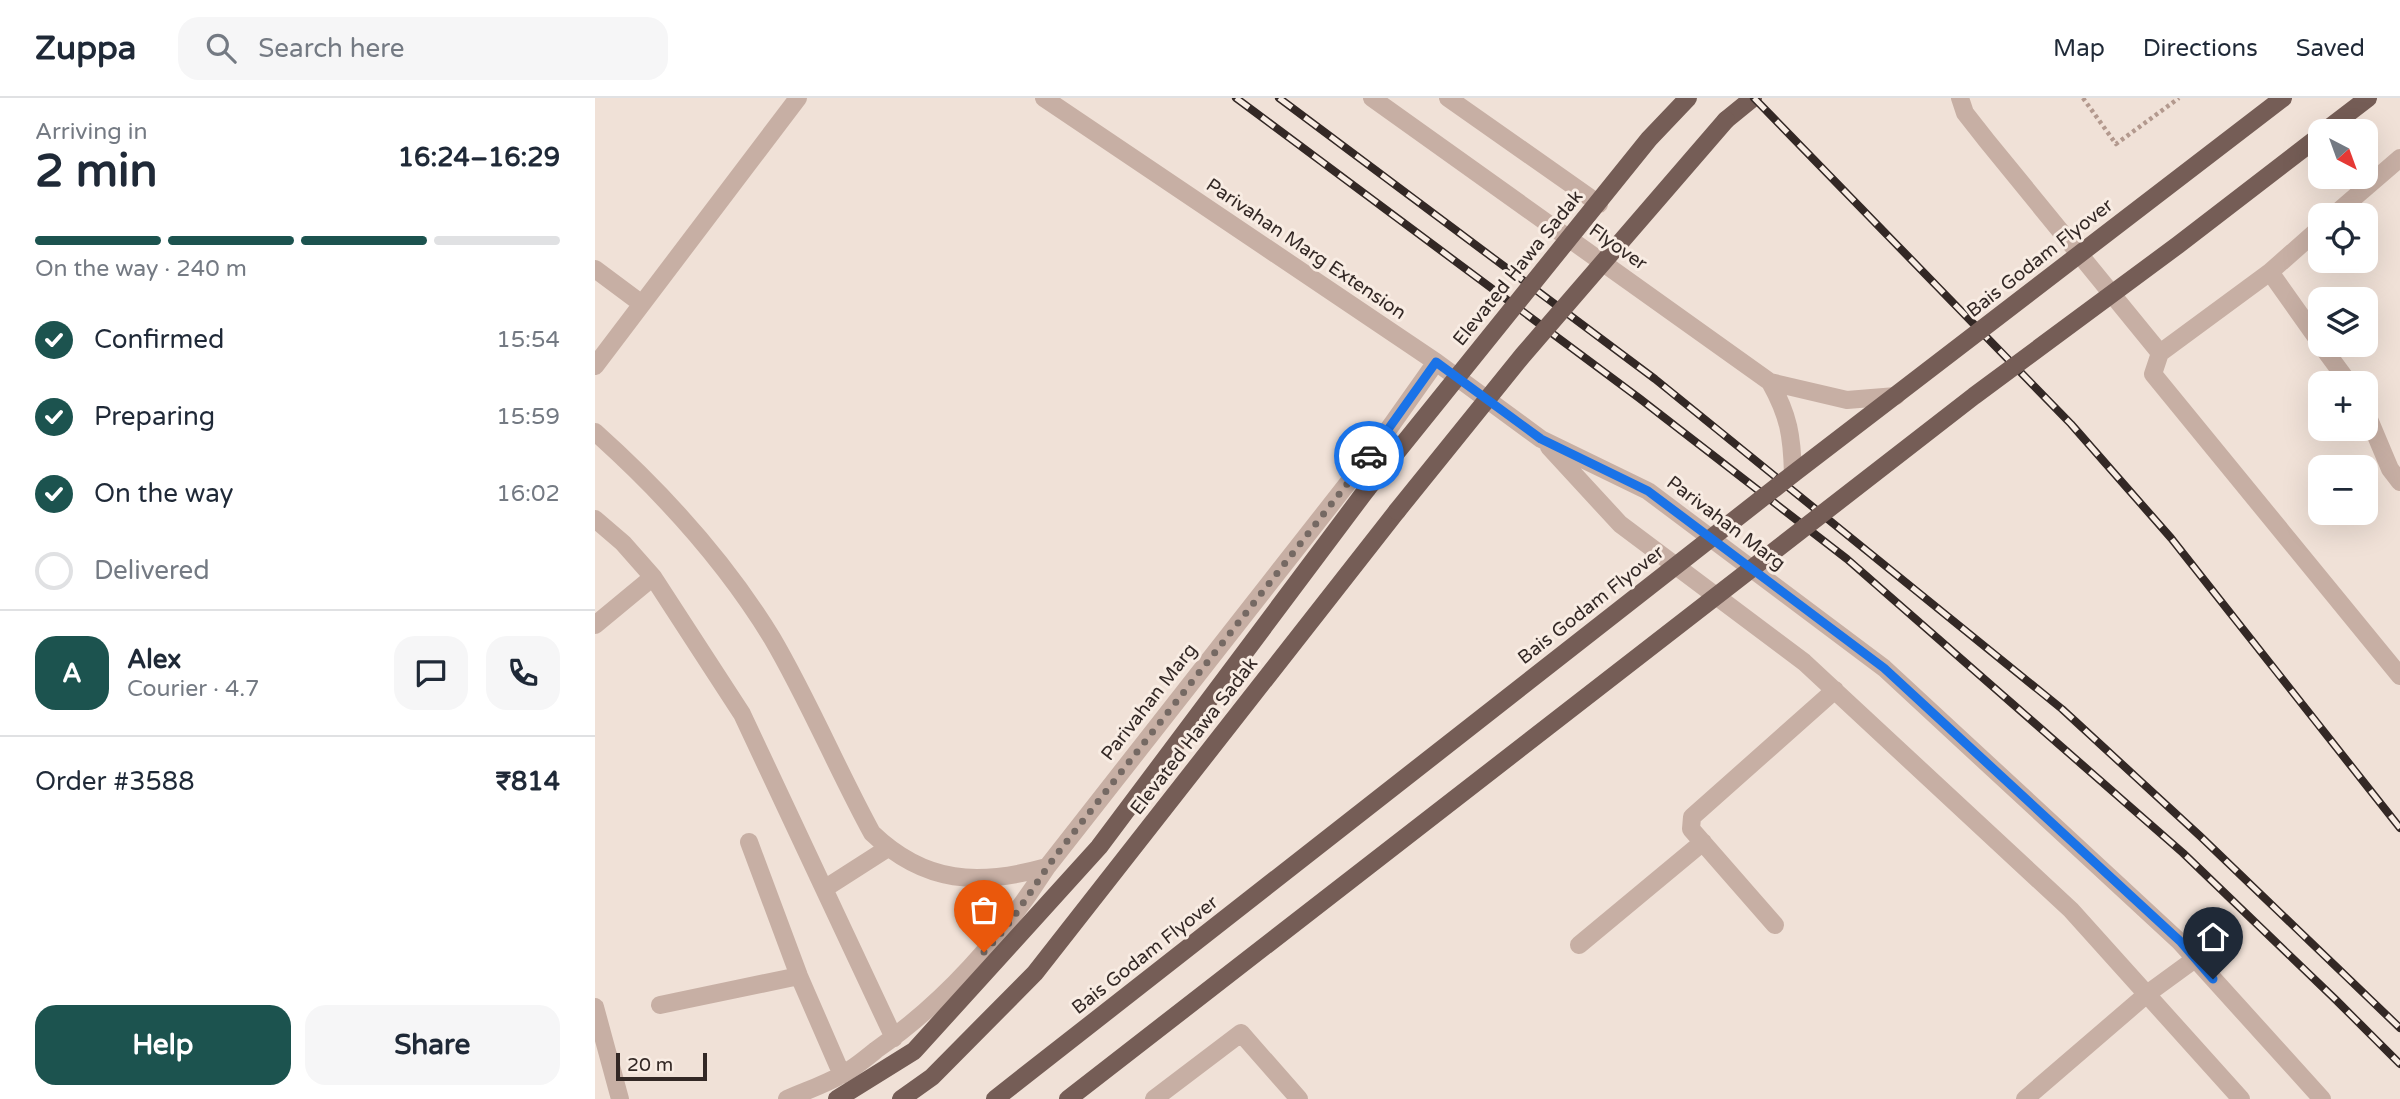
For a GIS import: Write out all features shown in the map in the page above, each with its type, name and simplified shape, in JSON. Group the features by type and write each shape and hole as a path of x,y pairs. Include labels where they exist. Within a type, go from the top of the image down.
{"main road":[{"name":"Elevated Hawa Sadak","path":"838,1099 914,1051 1099,847 1177,739 1367,489 1649,139 1688,98"},
{"name":"Elevated Hawa Sadak","path":"901,1099 932,1077 1035,974 1397,511 1523,355 1726,120 1753,98"},
{"name":"Bais Godam Flyover","path":"995,1099 1793,474 2283,98"},
{"path":"2341,119 2368,98"},
{"path":"1068,1099 1952,413 2308,145"}],"street":[{"path":"595,366 798,98"},
{"name":"Parivahan Marg Extension","path":"1044,98 1436,362 1541,439"},
{"name":"Flyover","path":"1372,98 1770,382 1847,400 1896,396"},
{"path":"1448,98 1599,204"},
{"path":"1960,98 1965,113 2160,353"},
{"path":"2348,203 2400,158"},
{"path":"2308,239 2270,272 2160,353 2153,374 2400,676"},
{"path":"595,270 642,304"},
{"path":"2270,272 2308,326"},
{"name":"Parivahan Marg","path":"1047,867 1373,451 1436,362"},
{"name":"Flyover","path":"1770,382 1784,407 1793,441 1793,474"},
{"path":"595,432 635,468 734,582 772,639 872,832 888,848 929,870 972,880 1021,874 1047,867"},
{"path":"1541,439 1620,524 1804,662 2071,910 2241,1099"},
{"name":"Parivahan Marg","path":"1541,439 1648,491 1884,668 2181,942 2322,1099"},
{"path":"2378,440 2390,469 2400,482"},
{"path":"595,519 623,543 653,577 742,714 894,1038"},
{"path":"595,625 653,577"},
{"path":"1775,925 1691,829 1692,817 1835,690"},
{"path":"749,842 799,976 842,1075"},
{"path":"1579,945 1703,842"},
{"path":"824,889 888,848"},
{"path":"787,1099 842,1075 894,1038 940,998 999,937 1047,867"},
{"path":"2025,1099 2147,994 2195,959"},
{"path":"660,1005 799,976"},
{"path":"595,1007 620,1099"},
{"path":"1154,1099 1241,1033 1299,1099"}],"path":[{"path":"2083,98 2116,144 2179,98"}],"railway":[{"path":"1236,98 1639,398 1847,559 2183,853 2400,1064"},
{"path":"1279,98 1655,379 2062,709 2200,836 2400,1028"},
{"path":"1754,98 2071,424 2171,538 2400,828"}],"way so far":[{"path":"984,952 999,937 1047,867 1184,690 1369,456"}],"route":[{"path":"1369,456 1436,362 1541,439 1648,491 1884,668 2181,942 2213,979"}]}
